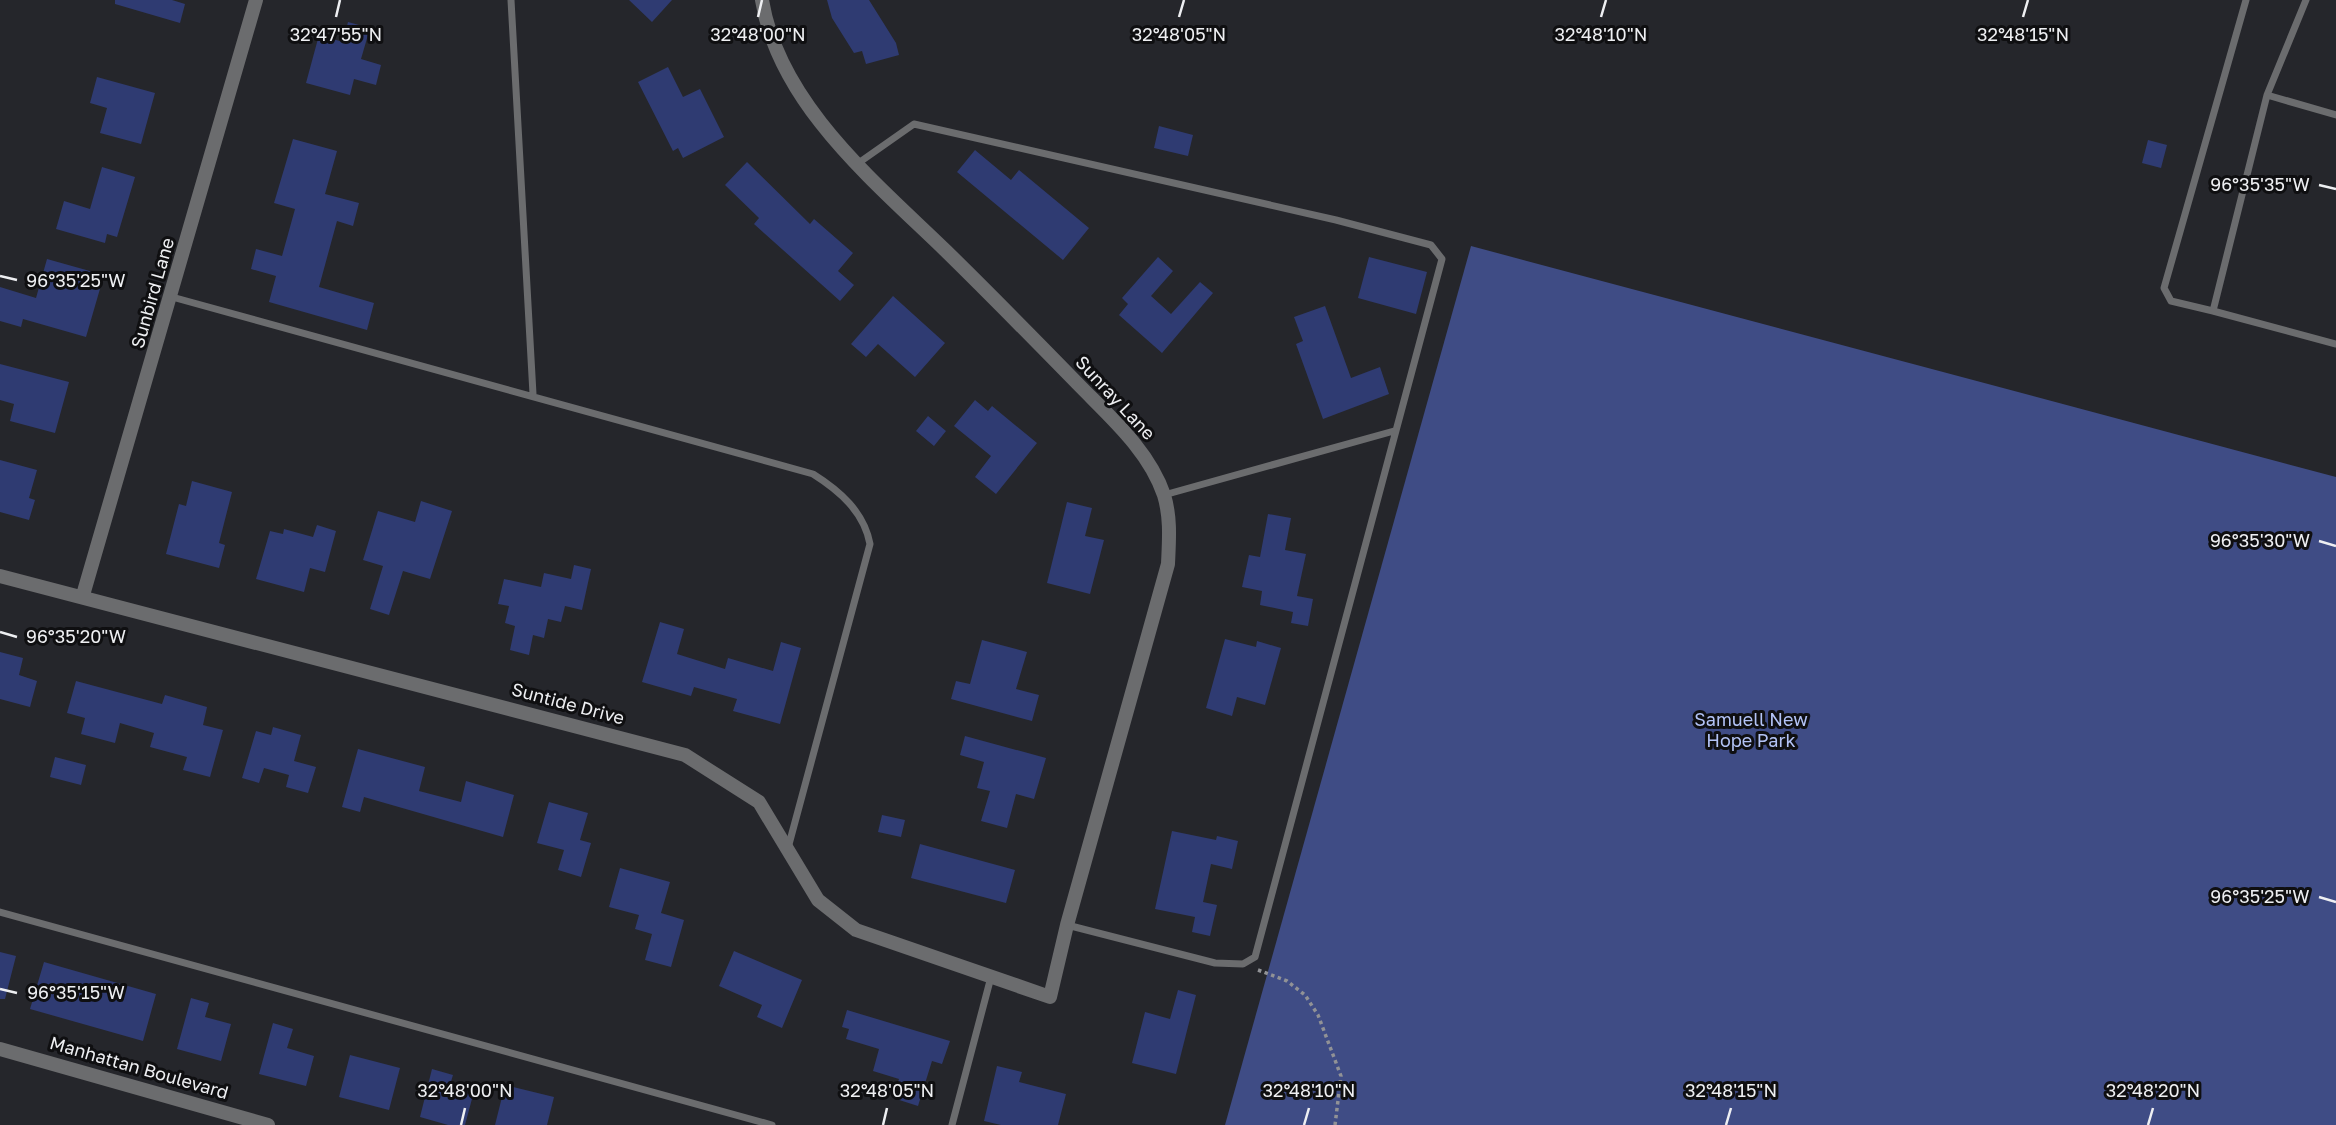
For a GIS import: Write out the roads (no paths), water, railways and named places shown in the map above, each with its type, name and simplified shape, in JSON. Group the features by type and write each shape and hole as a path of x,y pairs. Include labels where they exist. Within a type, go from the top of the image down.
{"street":[{"name":"Sunbird Lane","path":"83,595 172,297 256,0"},
{"name":"Sunray Lane","path":"762,0 771,41 836,145 1119,427 1146,459 1164,495 1170,526 1168,564 1067,925 1050,997"},
{"name":"Suntide Drive","path":"0,576 83,595 685,755 759,802 818,900 856,930 1050,997"},
{"name":"Manhattan Boulevard","path":"0,1049 268,1125"}],"lane":[{"path":"511,0 533,394"},
{"path":"2246,0 2164,288 2171,300 2336,344"},
{"path":"2213,312 2267,95 2306,0"},
{"path":"2267,95 2336,115"},
{"path":"857,164 914,124 1336,220 1430,245 1442,259 1255,957 1242,964 1215,963 1067,925"},
{"path":"172,297 533,394 813,474 834,487 866,526 870,544 788,851"},
{"path":"1164,495 1394,431"},
{"path":"0,912 772,1125"},
{"path":"952,1125 991,977"}],"park label":[{"name":"Samuell New Hope Park","path":"1751,730"}]}
